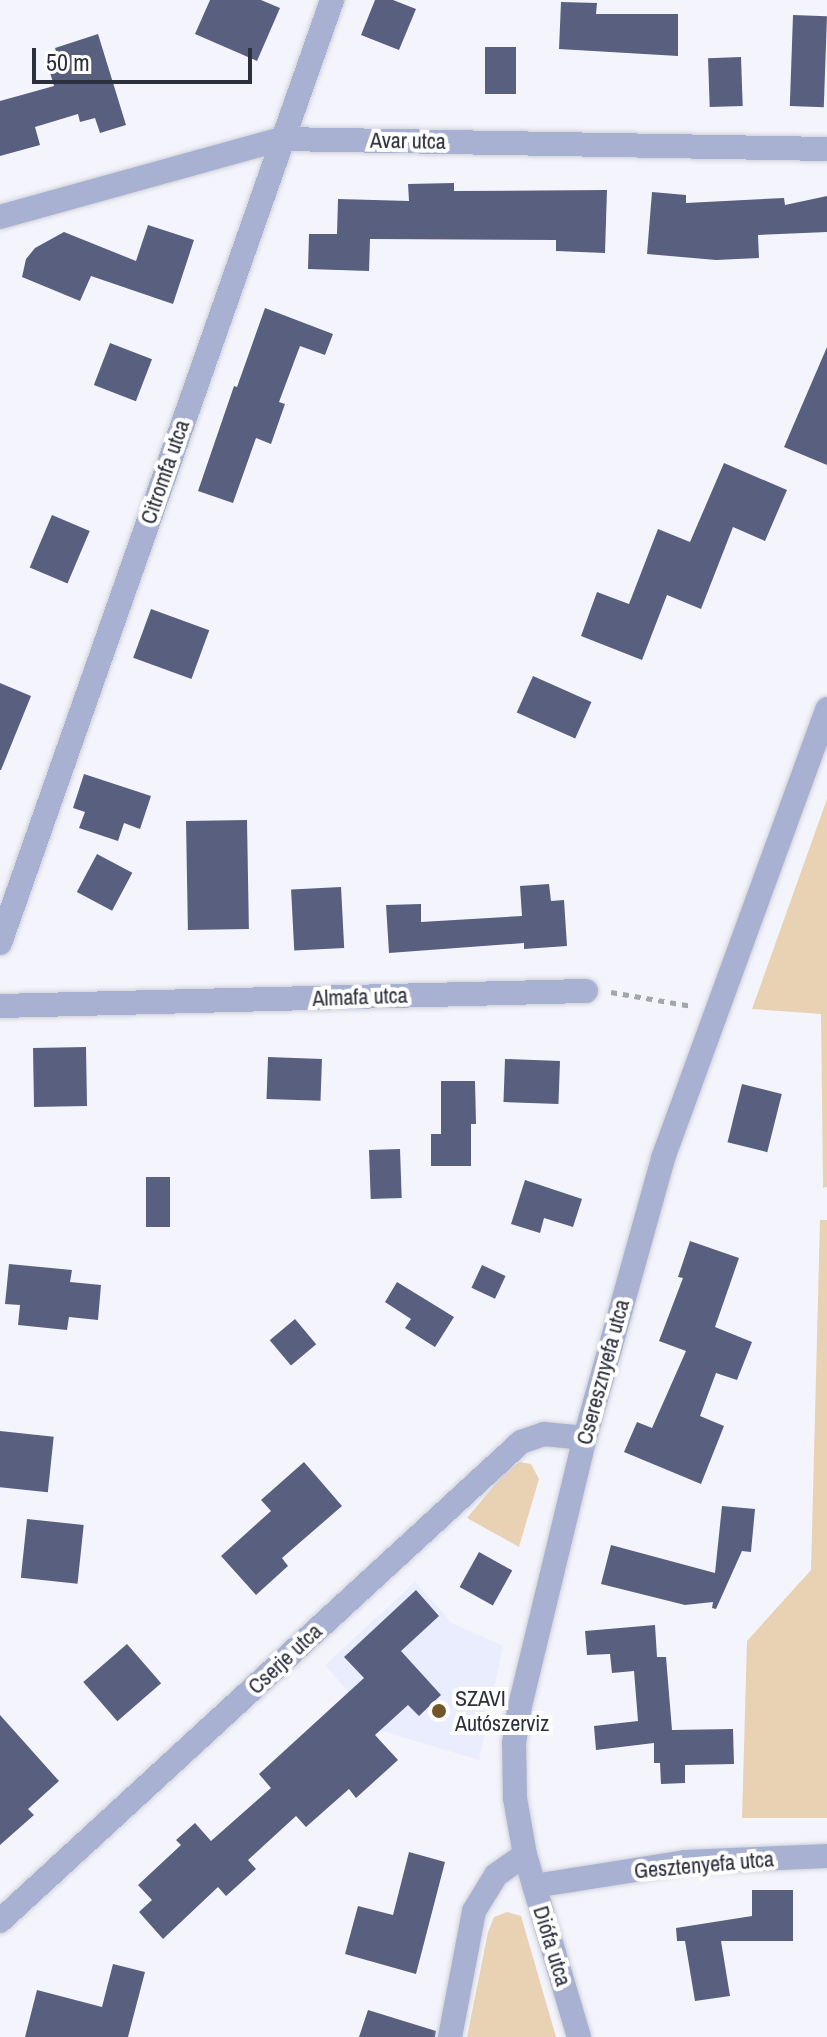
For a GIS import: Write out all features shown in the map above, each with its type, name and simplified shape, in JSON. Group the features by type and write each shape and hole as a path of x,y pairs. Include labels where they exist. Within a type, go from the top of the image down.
{"street":[{"name":"Citromfa utca","path":"0,943 332,0"},
{"name":"Avar utca","path":"0,217 282,139 827,149"},
{"name":"Cseresznyefa utca","path":"525,1855 515,1798 519,1710 585,1438 663,1158 827,709"},
{"name":"Almafa utca","path":"0,1006 586,991"},
{"name":"Cserje utca","path":"0,1921 521,1442 544,1434 585,1438"},
{"name":"Diófa utca","path":"525,1855 579,2037"},
{"path":"450,2037 474,1911 496,1875 525,1855"},
{"name":"Gesztenyefa utca","path":"534,1886 685,1862 827,1856"}],"path":[{"path":"586,991 623,993 665,1003 719,1009"}],"shaded area":[{"path":"827,799 827,1187 823,1188 821,1014 752,1009"},
{"path":"820,1220 827,1220 827,1818 742,1818 747,1641 811,1570"},
{"path":"520,1462 531,1464 539,1479 519,1547 467,1518 508,1469"},
{"path":"415,1582 452,1623 503,1646 479,1760 382,1731 325,1665"},
{"path":"507,1912 521,1916 556,2037 467,2037 488,1932 494,1917"}],"building":[{"path":"210,0 261,0 280,8 257,61 195,34"},
{"path":"375,0 393,0 416,9 399,50 361,35"},
{"path":"561,2 597,3 596,14 678,14 678,56 559,49"},
{"path":"793,15 827,16 824,107 790,106"},
{"path":"98,34 126,125 100,133 95,118 80,122 78,114 35,127 40,145 0,156 0,101 54,86 49,69 60,65 55,48"},
{"path":"485,47 516,47 516,94 485,94"},
{"path":"741,57 743,106 710,107 708,58"},
{"path":"454,183 454,191 607,190 605,253 556,251 556,240 370,239 369,271 308,269 309,234 337,234 338,199 409,201 408,184"},
{"path":"652,192 686,195 686,203 784,198 785,205 827,196 827,232 758,235 759,258 716,260 647,254"},
{"path":"148,225 194,240 173,304 91,276 80,301 22,277 26,259 35,248 64,232 136,261"},
{"path":"265,308 333,334 325,355 300,346 279,402 285,404 271,444 256,438 233,503 198,491"},
{"path":"110,343 152,359 136,401 94,385"},
{"path":"827,347 827,465 784,447"},
{"path":"724,463 787,490 765,541 733,527 701,609 667,595 642,660 581,636 597,592 629,604 658,529 690,542"},
{"path":"52,515 90,531 67,583 30,567"},
{"path":"151,609 209,630 191,679 133,658"},
{"path":"533,676 591,702 575,739 517,713"},
{"path":"0,683 31,696 1,770 0,770"},
{"path":"84,774 151,796 140,829 124,823 118,841 79,828 85,812 73,808"},
{"path":"247,820 249,929 188,930 186,821"},
{"path":"97,854 132,873 112,911 77,892"},
{"path":"549,884 551,901 564,900 567,946 524,949 524,943 389,953 386,905 421,904 421,922 522,916 520,886"},
{"path":"341,887 344,948 294,951 291,890"},
{"path":"86,1047 87,1106 34,1107 33,1048"},
{"path":"268,1057 322,1059 321,1101 267,1099"},
{"path":"505,1059 560,1061 558,1104 503,1102"},
{"path":"441,1081 475,1081 476,1124 471,1124 471,1166 431,1166 431,1134 441,1134"},
{"path":"742,1084 782,1094 767,1152 727,1142"},
{"path":"400,1149 402,1198 371,1199 369,1150"},
{"path":"146,1177 170,1177 170,1227 146,1227"},
{"path":"525,1180 582,1199 573,1227 544,1218 540,1233 511,1224"},
{"path":"690,1241 739,1258 715,1327 752,1342 737,1380 716,1373 700,1416 724,1426 701,1484 624,1452 637,1422 652,1428 686,1351 659,1341 683,1278 678,1277"},
{"path":"9,1264 72,1270 70,1282 101,1285 98,1320 69,1317 67,1330 18,1325 20,1305 5,1304"},
{"path":"482,1265 506,1276 495,1299 471,1288"},
{"path":"397,1282 454,1317 435,1347 405,1328 411,1319 385,1302"},
{"path":"295,1319 316,1344 291,1365 270,1340"},
{"path":"0,1431 54,1437 48,1492 0,1487"},
{"path":"304,1462 342,1506 282,1558 288,1566 256,1595 221,1556 271,1511 261,1500"},
{"path":"722,1506 755,1509 751,1552 742,1551 716,1609 712,1608 713,1602 685,1605 601,1584 611,1545 715,1573"},
{"path":"27,1519 84,1525 78,1584 21,1578"},
{"path":"479,1552 512,1570 493,1605 460,1587"},
{"path":"416,1590 439,1616 401,1651 441,1695 419,1716 408,1705 375,1735 398,1760 356,1798 349,1789 306,1827 296,1816 248,1860 256,1869 226,1896 218,1887 163,1939 139,1912 152,1900 138,1885 181,1845 176,1840 195,1823 211,1841 271,1788 259,1774 364,1678 344,1657"},
{"path":"655,1625 657,1657 666,1657 672,1730 733,1729 734,1764 685,1765 685,1783 661,1784 660,1763 654,1763 654,1743 596,1750 594,1726 638,1721 634,1671 612,1673 610,1654 587,1655 585,1631"},
{"path":"127,1644 161,1683 117,1721 83,1682"},
{"path":"0,1715 59,1781 28,1809 34,1815 0,1845"},
{"path":"409,1852 445,1862 416,1974 345,1954 358,1906 393,1915"},
{"path":"752,1890 793,1890 793,1941 721,1941 730,1996 695,2001 685,1941 677,1941 676,1928 752,1916"},
{"path":"113,1964 145,1972 128,2037 25,2037 37,1990 102,2007"},
{"path":"368,2010 436,2031 435,2037 359,2037"}],"place":[{"name":"SZAVI Autószerviz","path":"439,1711"}]}
